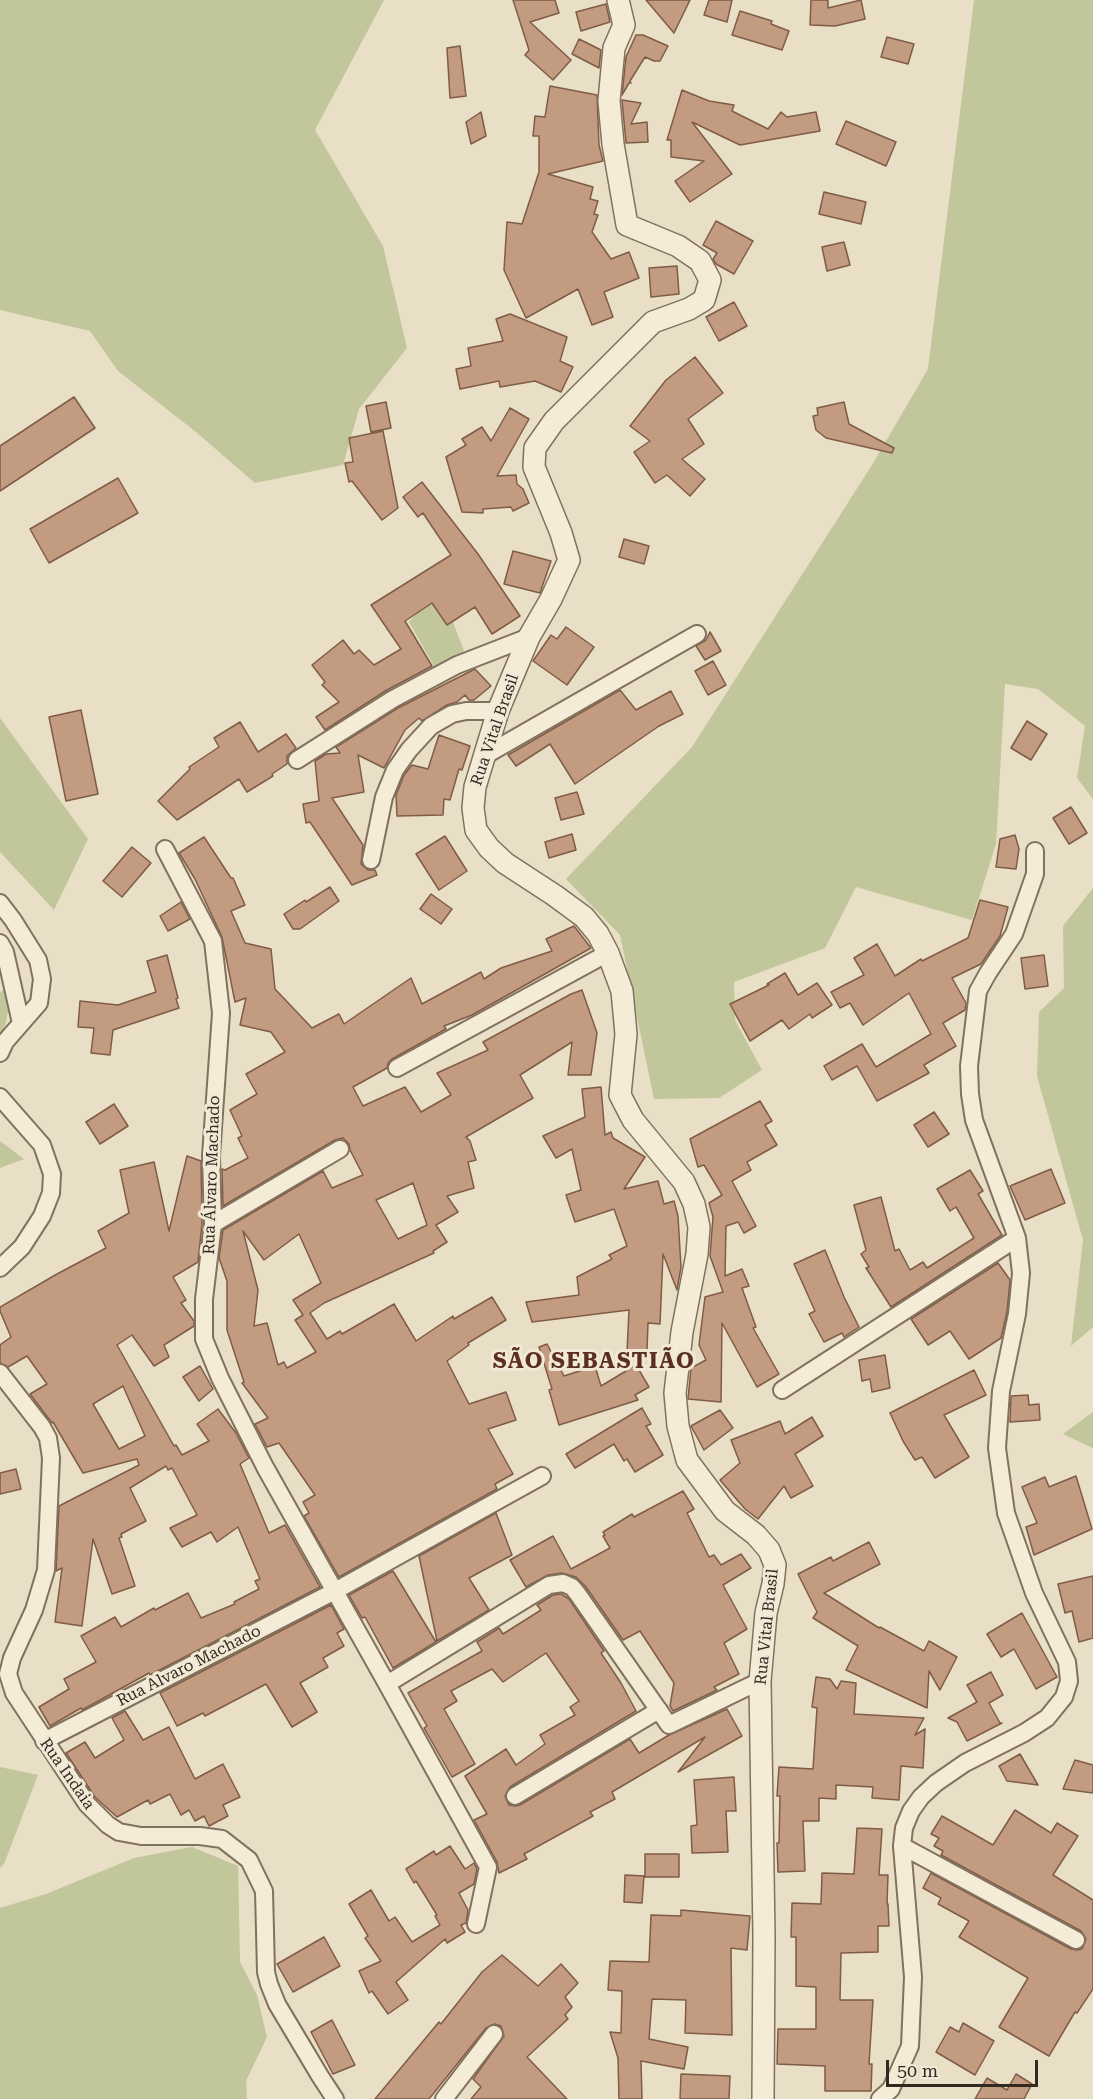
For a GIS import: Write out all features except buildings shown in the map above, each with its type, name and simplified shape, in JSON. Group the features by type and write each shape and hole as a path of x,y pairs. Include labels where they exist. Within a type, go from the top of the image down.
{"street":[{"name":"Rua Vital Brasil","path":"618,0 624,25 614,48 609,101 613,144 627,225 678,246 700,261 710,280 704,300 689,309 653,322 554,421 535,448 534,467 561,533 569,560 551,599 529,637 498,711 475,787 472,808 476,830 489,848 505,863 554,894 584,917 598,934 608,952 622,991 626,1034 620,1095 633,1120 684,1182 694,1203 699,1227 698,1254 682,1332 675,1393 678,1426 687,1460 725,1511 756,1535 769,1550 775,1565 766,1613 760,1681 765,1936 763,2099"},
{"path":"484,756 698,634"},
{"path":"297,760 393,699 457,665 529,637"},
{"path":"371,860 384,797 395,770 409,750 431,726 452,714 466,711 498,711"},
{"name":"Rua Álvaro Machado","path":"165,849 213,940 221,1013 211,1156 213,1224 204,1299 204,1339 220,1378 265,1467 488,1867 476,1924"},
{"path":"880,2099 891,2089 910,2046 913,1977 902,1846 904,1828 910,1811 936,1783 965,1763 1047,1718 1064,1697 1070,1681 1067,1662 1034,1593 1006,1513 997,1448 1001,1391 1017,1314 1021,1273 1017,1238 974,1120 970,1094 969,1066 978,991 1014,934 1035,874 1035,851"},
{"path":"0,903 20,929 38,960 42,979 39,1003 5,1042 0,1053"},
{"path":"0,943 21,1023"},
{"path":"397,1068 608,952"},
{"path":"0,1097 42,1145 52,1174 51,1193 42,1216 22,1247 0,1268"},
{"path":"213,1224 340,1149"},
{"path":"782,1390 1017,1238"},
{"name":"Rua Indaia","path":"0,1373 42,1427 48,1438 51,1458 46,1570 34,1610 4,1675 44,1741 96,1815 119,1832 141,1836 190,1836 222,1839 249,1860 264,1891 266,1972 269,1984 277,2004 335,2099"},
{"name":"Rua Alvaro Machado","path":"44,1741 335,1591 542,1476"},
{"path":"387,1684 549,1585 563,1583 572,1587 577,1593 669,1725 760,1681"},
{"path":"515,1796 659,1710"},
{"path":"902,1846 1076,1940"},
{"path":"444,2099 494,2034"}],"green space":[{"path":"0,0 384,0 315,130 383,246 407,348 359,409 343,465 255,483 196,432 118,371 90,331 0,310"},
{"path":"974,0 1093,0 1093,799 1077,778 1085,726 1038,689 1005,684 996,844 972,920 856,887 825,948 734,982 735,1020 762,1070 719,1098 654,1099 620,935 566,879 692,747 872,465 928,369"},
{"path":"428,600 451,617 464,651 436,670 409,622"},
{"path":"0,718 88,839 54,910 0,852"},
{"path":"1093,888 1093,1327 1071,1346 1083,1240 1037,1076 1039,1012 1064,988 1063,926"},
{"path":"3,990 9,1007 0,1037 0,993"},
{"path":"0,1141 24,1159 0,1168"},
{"path":"1093,1412 1093,1448 1063,1434"},
{"path":"0,1767 38,1775 4,1864 0,1868"},
{"path":"192,1847 238,1866 240,1962 257,1995 267,2037 246,2081 247,2099 0,2099 0,1908 46,1894 134,1858"}],"district":[{"name":"SÃO SEBASTIÃO","path":"594,1362"}]}
